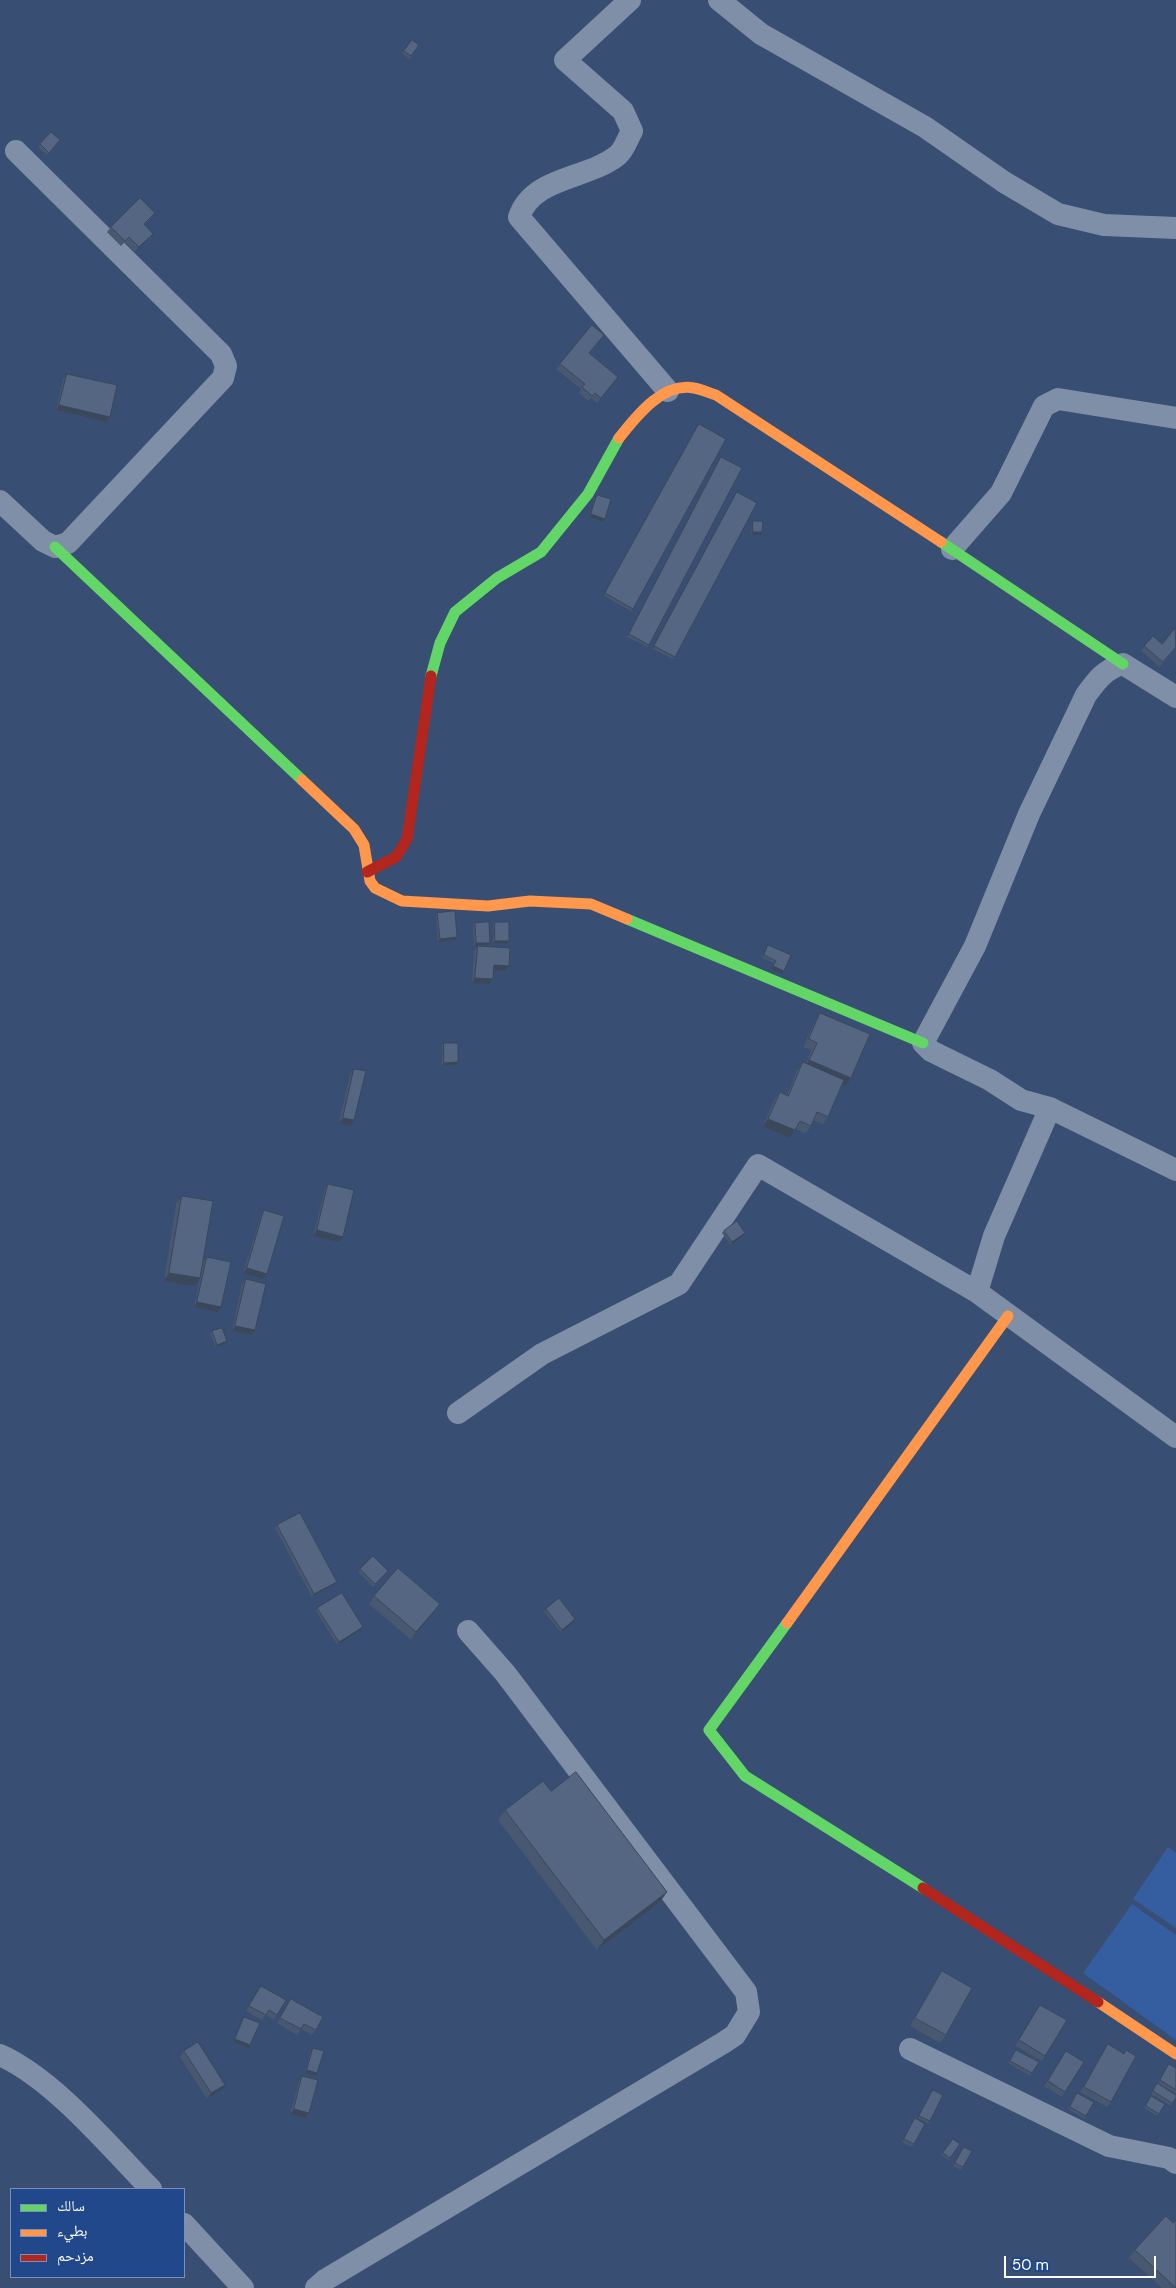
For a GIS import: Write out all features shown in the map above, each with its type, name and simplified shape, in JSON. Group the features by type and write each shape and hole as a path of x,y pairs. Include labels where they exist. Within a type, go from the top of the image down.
{"street":[{"path":"630,0 565,60 623,111 632,132 619,154 576,177 544,187 524,204 519,217 668,391"},
{"path":"719,0 761,34 925,127 1004,182 1058,214 1104,225 1176,228"},
{"path":"16,151 221,354 226,366 223,378 68,543 55,547"},
{"path":"367,872 389,863 406,846 410,830 431,677 440,643 456,612 497,578 541,552 588,494 618,439 641,410 668,391 692,387 716,395 952,549 1123,664 1176,697"},
{"path":"952,549 1001,493 1044,406 1058,399 1176,418"},
{"path":"0,501 43,541 55,547 354,829 364,845 367,872 375,888 402,901 488,906 530,901 591,904 923,1043 931,1051 990,1080 1020,1100 1050,1108 1176,1170"},
{"path":"923,1043 974,946 1029,814 1086,695 1098,678 1110,668 1123,664"},
{"path":"977,1292 994,1236 1050,1108"},
{"path":"458,1412 542,1354 679,1284 758,1165 977,1292 1176,1437"},
{"path":"1008,1316 709,1730 744,1776 997,1935 1176,2054"},
{"path":"316,2288 325,2280 723,2043 735,2035 749,2012 746,1992 505,1672 468,1631"},
{"path":"910,2049 1109,2146 1162,2156 1176,2163"},
{"path":"0,2055 32,2075 64,2101 150,2188"},
{"path":"185,2225 243,2288"}],"shaded area":[{"path":"1168,1847 1176,1853 1176,1928 1133,1899"},
{"path":"1132,1904 1176,1935 1176,2040 1083,1973"}],"building":[{"path":"412,40 419,45 411,56 404,51"},
{"path":"51,132 60,140 49,153 40,144"},
{"path":"140,198 155,213 144,224 153,234 139,247 129,237 125,241 111,227"},
{"path":"592,325 604,335 589,353 618,377 601,398 595,393 592,396 582,387 585,384 560,364"},
{"path":"67,374 117,385 110,417 59,405"},
{"path":"699,424 726,439 633,609 605,593"},
{"path":"721,457 742,468 649,645 629,634"},
{"path":"737,492 757,503 675,657 654,646"},
{"path":"597,495 611,499 605,519 591,514"},
{"path":"753,521 763,521 762,532 753,532"},
{"path":"1175,628 1176,647 1163,662 1144,646 1153,636 1162,644"},
{"path":"455,911 457,937 440,939 437,913"},
{"path":"489,922 490,943 476,943 475,923"},
{"path":"495,922 509,922 509,941 495,941"},
{"path":"768,945 791,955 784,971 773,966 776,961 764,955"},
{"path":"478,946 510,948 509,966 494,965 493,979 475,978"},
{"path":"820,1013 870,1034 851,1078 809,1060 817,1043 809,1039"},
{"path":"444,1043 458,1043 458,1062 444,1063"},
{"path":"803,1062 844,1080 828,1117 817,1112 811,1126 800,1121 795,1130 768,1119 780,1092 788,1096"},
{"path":"354,1069 366,1071 354,1120 343,1118"},
{"path":"328,1184 354,1190 343,1237 317,1230"},
{"path":"182,1196 213,1201 200,1278 169,1273"},
{"path":"264,1210 284,1216 267,1274 247,1268"},
{"path":"737,1221 745,1233 732,1242 724,1231"},
{"path":"207,1257 231,1262 221,1307 197,1302"},
{"path":"246,1279 266,1284 255,1330 235,1326"},
{"path":"222,1328 227,1341 217,1345 212,1331"},
{"path":"300,1513 337,1582 314,1594 277,1525"},
{"path":"373,1556 388,1571 375,1584 360,1569"},
{"path":"398,1568 440,1604 416,1632 374,1596"},
{"path":"342,1593 363,1627 339,1642 317,1608"},
{"path":"559,1598 575,1619 562,1630 546,1609"},
{"path":"576,1772 667,1892 604,1940 505,1810 543,1781 551,1791"},
{"path":"942,1971 972,1988 946,2035 915,2018"},
{"path":"261,1986 286,2000 277,2015 269,2010 266,2015 249,2006"},
{"path":"291,1999 323,2017 316,2030 304,2024 301,2029 280,2018"},
{"path":"1040,2005 1067,2020 1045,2056 1019,2040"},
{"path":"244,2017 260,2023 250,2045 235,2039"},
{"path":"198,2042 225,2085 211,2093 184,2051"},
{"path":"1108,2044 1124,2054 1126,2050 1136,2056 1111,2102 1084,2087"},
{"path":"313,2048 324,2051 317,2073 307,2070"},
{"path":"1016,2050 1039,2062 1032,2073 1010,2061"},
{"path":"1066,2051 1084,2062 1065,2092 1048,2081"},
{"path":"1169,2064 1176,2068 1176,2090 1160,2080"},
{"path":"302,2076 318,2080 309,2113 294,2109"},
{"path":"1157,2083 1176,2095 1172,2103 1153,2091"},
{"path":"933,2090 943,2095 930,2121 919,2116"},
{"path":"1077,2093 1094,2102 1086,2116 1070,2107"},
{"path":"1151,2096 1165,2104 1159,2114 1146,2106"},
{"path":"915,2118 925,2124 914,2144 904,2139"},
{"path":"953,2139 960,2144 950,2158 943,2153"},
{"path":"964,2147 972,2151 963,2167 955,2163"},
{"path":"1166,2216 1173,2223 1176,2220 1176,2288 1135,2250"}],"traffic: fast":[{"path":"431,676 440,643 455,612 497,578 541,552 588,494 619,438"},
{"path":"941,542 1123,664"},
{"path":"55,547 302,780"},
{"path":"627,919 923,1043"},
{"path":"787,1623 709,1730 745,1776 923,1888"}],"traffic: slow":[{"path":"619,438 642,411 671,390 682,388 702,390 716,395 941,542"},
{"path":"302,780 354,829 364,845 370,881 375,888 402,901 488,906 530,901 591,904 627,919"},
{"path":"787,1623 1008,1316"},
{"path":"1098,2002 1176,2054"}],"traffic: jam":[{"path":"367,872 396,857 407,839 431,676"},
{"path":"923,1888 1098,2002"}]}
